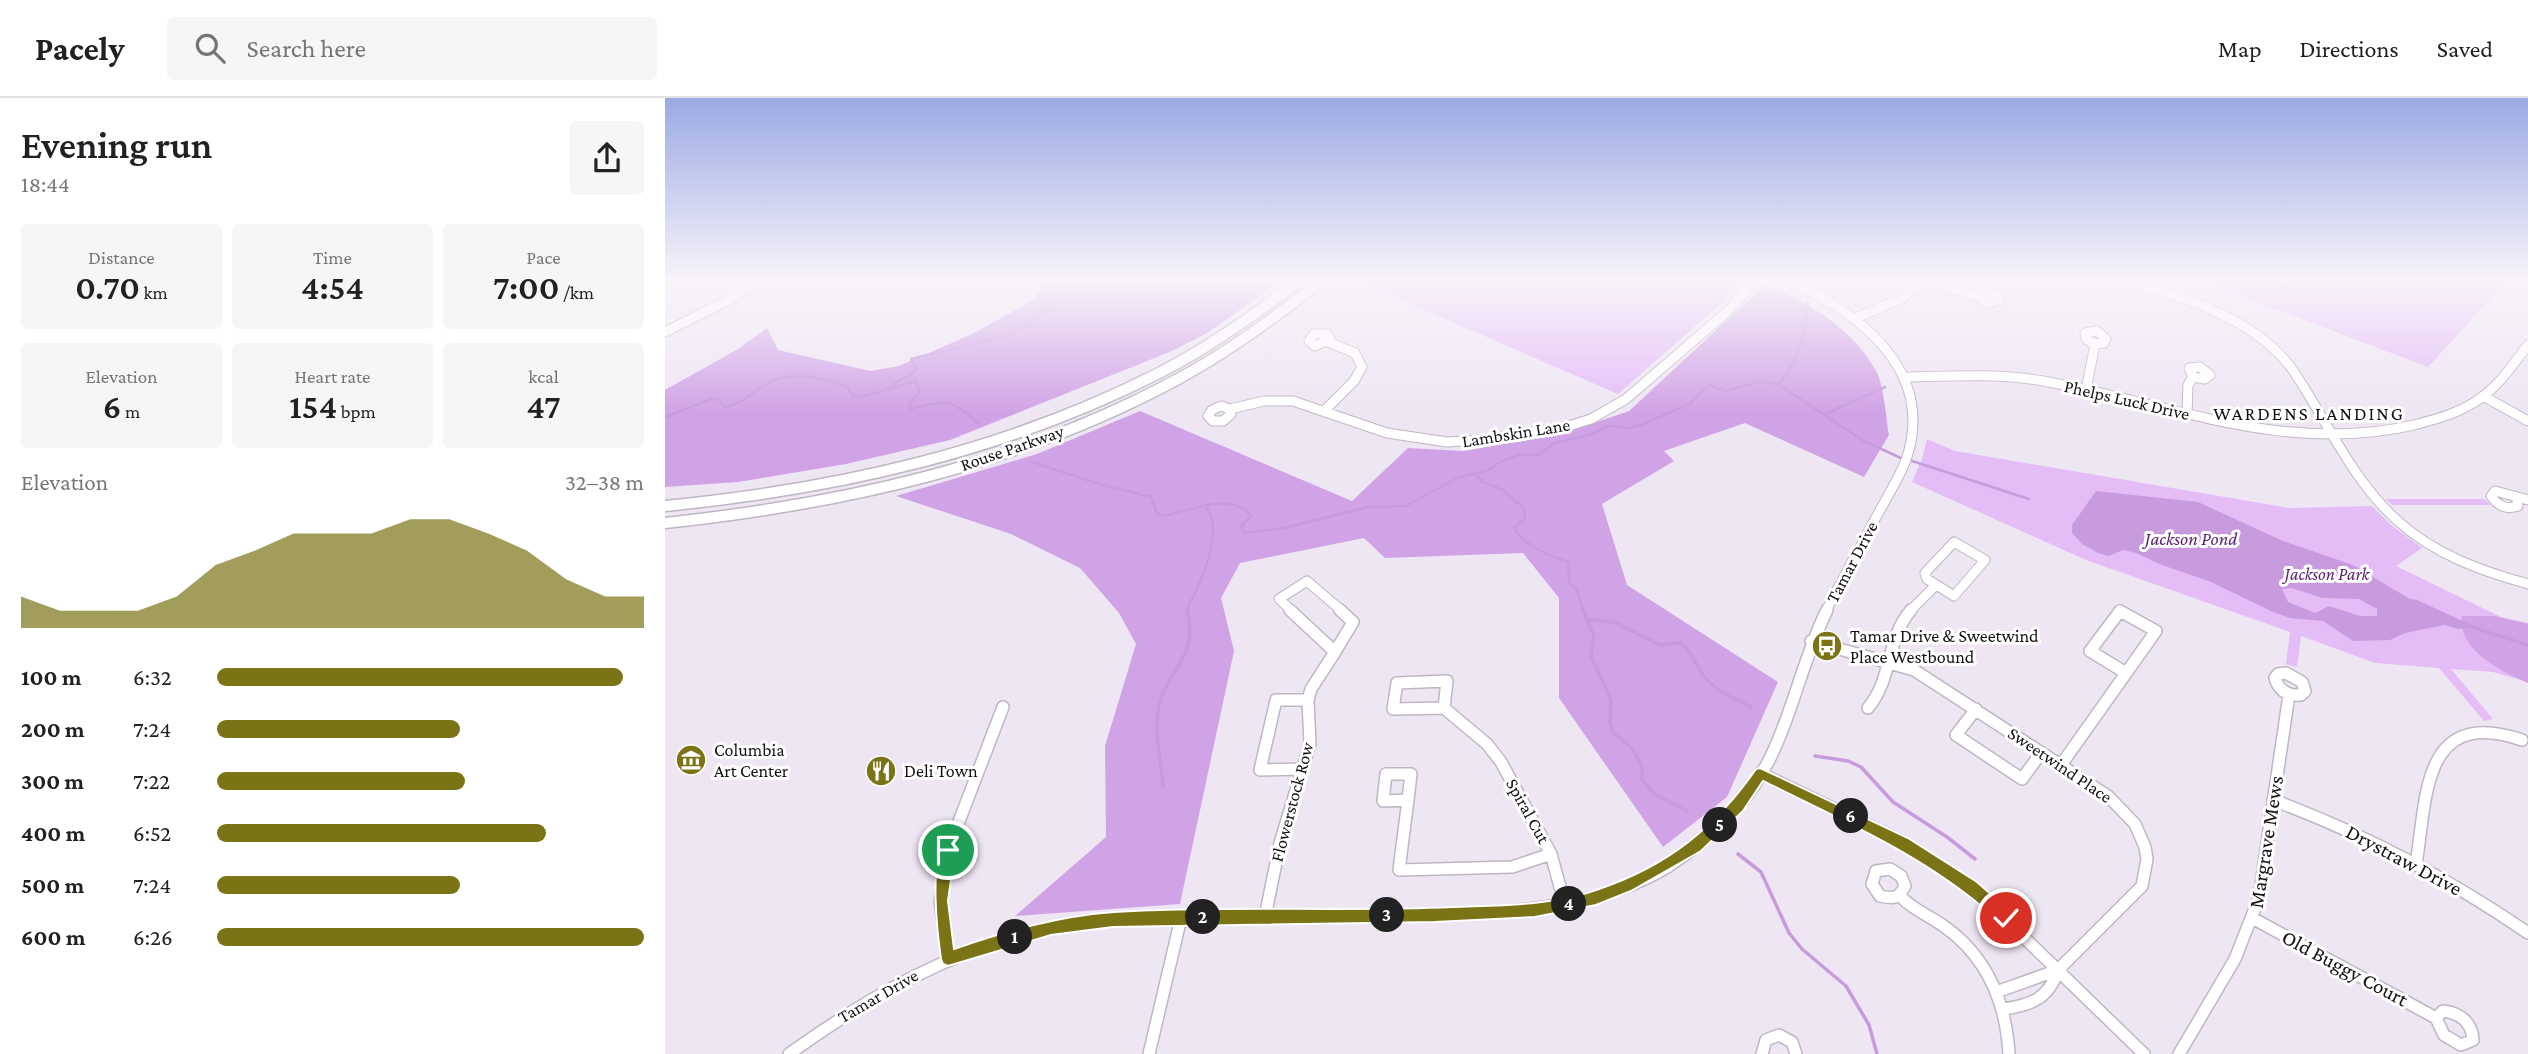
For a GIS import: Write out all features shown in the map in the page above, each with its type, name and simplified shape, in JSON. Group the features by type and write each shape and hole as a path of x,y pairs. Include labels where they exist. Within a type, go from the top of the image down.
{"main road":[{"name":"Rouse Parkway","path":"665,506 737,499 859,478 904,468 1009,436 1102,399 1186,358 1239,325"},
{"name":"Rouse Parkway","path":"665,523 769,511 855,495 956,468 1110,411 1196,368 1263,325"}],"street":[{"name":"Lambskin Lane","path":"1230,410 1264,401 1283,400 1324,411 1376,430 1431,442 1481,440 1579,423 1603,414 1626,400 1712,325"},
{"name":"Tamar Drive","path":"789,1054 857,1006 948,959 994,942 1051,927 1113,919 1501,913 1565,905 1626,887 1696,847 1738,807 1760,774 1785,725 1811,641 1909,452 1913,414 1905,377 1881,341 1863,325"},
{"path":"2240,325 2267,341 2290,368 2373,494 2407,528 2457,560 2528,584"},
{"path":"1324,411 1354,381 1362,367 1355,353 1328,342"},
{"path":"2086,390 2095,344"},
{"name":"Phelps Luck Drive","path":"1905,377 1989,375 2041,381 2266,430 2334,434 2378,432 2420,424 2456,412 2483,396 2528,345"},
{"path":"2187,414 2188,385 2193,377"},
{"path":"2483,396 2528,421"},
{"path":"1954,542 1986,560 1954,596 1935,585 1927,579 1925,573 1954,542"},
{"name":"Flowerstock Row","path":"1265,917 1278,852 1310,744 1308,700 1311,689 1350,631 1353,621 1307,581 1279,599 1335,652"},
{"path":"1868,708 1884,689 1899,626 1935,585"},
{"path":"2061,765 2156,631 2120,611 2090,651 2126,673"},
{"name":"Sweetwind Place","path":"1811,641 1914,670 2108,796 2131,816 2144,840 2147,864 2142,886 2057,970"},
{"path":"1447,681 1444,708 1393,709 1398,682 1447,681"},
{"name":"Margrave Mews","path":"2179,1054 2243,946 2254,919 2289,695"},
{"path":"1303,769 1260,770 1276,700 1308,700"},
{"path":"948,959 940,901 948,850 1003,707"},
{"name":"Spiral Cut","path":"1444,708 1471,728 1501,762 1551,854 1565,905"},
{"path":"1976,709 1956,734 2011,772 2022,779 2041,753"},
{"path":"2416,865 2434,768 2447,744 2467,735 2484,732 2507,734 2522,740"},
{"path":"1760,774 1867,824 1937,862 1972,887 2144,1054"},
{"path":"1408,800 1399,870 1511,867 1551,854"},
{"name":"Drystraw Drive","path":"2273,800 2324,818 2416,865 2483,903 2528,933"},
{"path":"1900,896 1959,940 1999,991 2004,1009 2009,1054"},
{"path":"1149,1054 1181,918"},
{"name":"Old Buggy Court","path":"2254,919 2435,1018"},
{"path":"1999,991 2017,989 2042,973 2057,970"},
{"path":"2004,1009 2026,1006 2038,1001 2053,989 2057,970"},
{"path":"1762,1054 1766,1040 1779,1035 1792,1042 1796,1054"}],"green space":[{"path":"1458,325 1697,325 1618,394"},
{"path":"2316,325 2467,325 2428,367"},
{"name":"Jackson Park","path":"1927,439 1955,451 2290,508 2372,506 2390,524 2422,548 2396,566 2501,617 2528,623 2528,682 2493,672 2451,669 2493,719 2484,721 2439,668 2375,663 2301,636 2297,667 2286,664 2290,632 2086,560 1912,482"},
{"path":"2386,499 2484,499 2491,505 2392,505"}],"shaded area":[{"path":"989,325 1219,325 1172,351 950,440 846,464 738,482 665,487 665,390 738,349 767,328 778,350 870,371 899,366"},
{"path":"1722,325 1836,325 1855,342 1879,377 1889,435 1864,477 1745,423 1664,451 1674,461 1602,504 1627,585 1778,682 1727,797 1663,847 1559,698 1559,598 1523,553 1385,558 1364,538 1240,563 1221,598 1234,651 1180,904 1015,916 1106,837 1105,746 1136,644 1119,613 1080,568 1011,534 896,496 1037,454 1140,411 1352,501 1408,448 1463,451 1562,434 1629,411"},
{"path":"2462,616 2495,616 2528,624 2528,683 2494,666 2474,649 2467,640"}],"water":[{"name":"Jackson Pond","path":"2096,491 2198,502 2283,541 2353,565 2410,599 2476,627 2458,629 2444,625 2405,633 2390,640 2353,641 2323,621 2290,618 2273,612 2211,582 2136,553 2124,550 2108,556 2098,553 2082,544 2072,533 2072,525","holes":["2292,588 2322,598 2359,599 2377,609 2377,616 2360,616 2329,606 2315,613 2288,602 2282,589"]}],"waterway":[{"path":"890,387 917,369 911,359 1008,335 1025,325"},
{"path":"1780,383 1792,365 1805,325"},
{"path":"665,417 711,399 718,399 725,407 731,406 773,380 805,376 848,387 852,395 860,397 916,381 920,392 910,403 910,409 947,403 961,409 979,424"},
{"path":"1032,462 1102,485 1151,497 1157,513 1162,516 1209,505 1233,504 1243,508 1251,516 1241,526 1245,533 1284,528 1368,507 1406,506 1457,478 1487,471 1500,462 1519,455 1538,455 1554,443 1590,435 1609,426 1629,428 1641,425 1691,403 1708,385 1726,391 1758,382 1778,384 1864,441 1903,459"},
{"path":"1825,414 1885,387"},
{"path":"1909,460 2029,499"},
{"path":"1477,476 1483,482 1503,490 1524,508 1525,518 1514,528 1524,540 1545,553 1568,562 1569,583 1577,590 1583,611"},
{"path":"1188,611 1212,545 1212,523 1205,506"},
{"path":"1163,786 1157,737 1158,710 1167,684 1180,664 1189,641 1187,610"},
{"path":"1583,610 1594,636 1591,656 1611,700 1610,723 1613,732 1632,748 1642,766 1642,779 1654,794 1687,811"},
{"path":"1588,619 1616,623 1660,645 1680,643 1713,685 1751,707"},
{"path":"2472,627 2528,645"},
{"path":"1815,756 1848,761 1861,767 1893,802 1975,859"},
{"path":"1738,854 1761,872 1789,933 1802,949 1846,986 1869,1025 1877,1054"}],"place":[{"name":"Tamar Drive & Sweetwind Place Westbound","path":"1827,646"},
{"name":"Columbia Art Center","path":"691,760"},
{"name":"Deli Town","path":"881,771"}],"district":[{"name":"WARDENS LANDING","path":"2309,413"}],"route":[{"path":"948,850 940,901 948,959 994,942 1051,927 1113,919 1435,915 1535,910 1596,898 1626,887 1674,861 1696,847 1738,807 1760,774 1903,842 1972,887 2006,918"}]}
